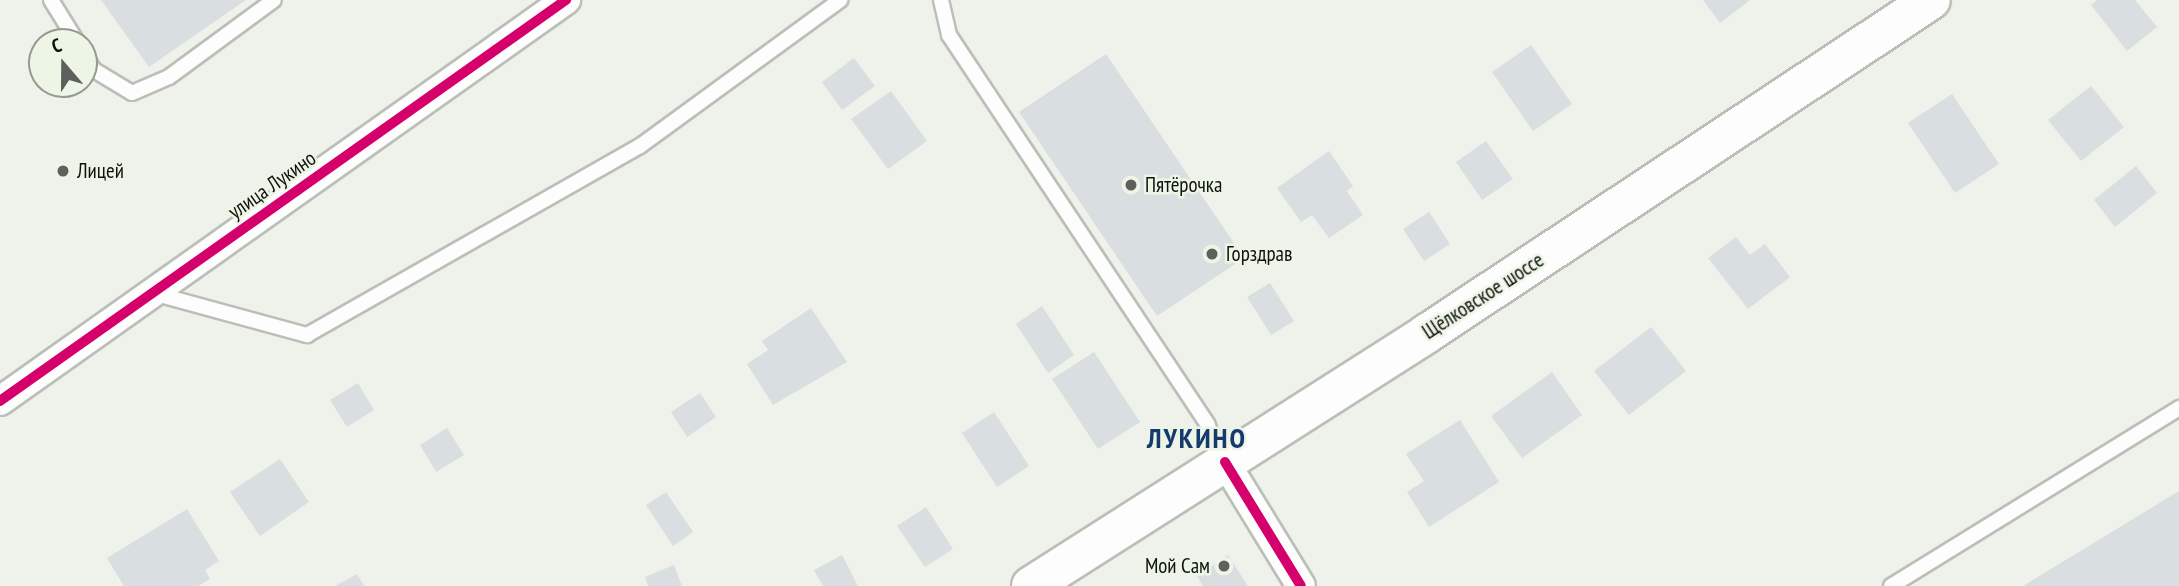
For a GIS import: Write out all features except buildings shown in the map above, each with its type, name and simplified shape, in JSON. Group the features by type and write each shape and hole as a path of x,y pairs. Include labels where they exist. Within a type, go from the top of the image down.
{"main road":[{"name":"Щёлковское шоссе","path":"1031,586 1931,0"}],"street":[{"name":"улица Лукино","path":"0,401 566,0"},
{"path":"1225,462 1301,586"}],"lane":[{"path":"51,0 68,28"},
{"path":"98,72 132,93 169,77 275,0"},
{"path":"152,293 307,335 640,146 839,0"},
{"path":"941,0 949,35 1207,424 1225,462"},
{"path":"1891,586 2179,408"}],"cycle path":[{"path":"0,401 566,0"},
{"path":"1225,462 1301,586"}],"place":[{"name":"Лицей","path":"63,171"},
{"name":"Пятёрочка","path":"1131,185"},
{"name":"Горздрав","path":"1212,254"},
{"name":"Мой Сам","path":"1224,566"}],"district":[{"name":"ЛУКИНО","path":"1197,438"}]}
